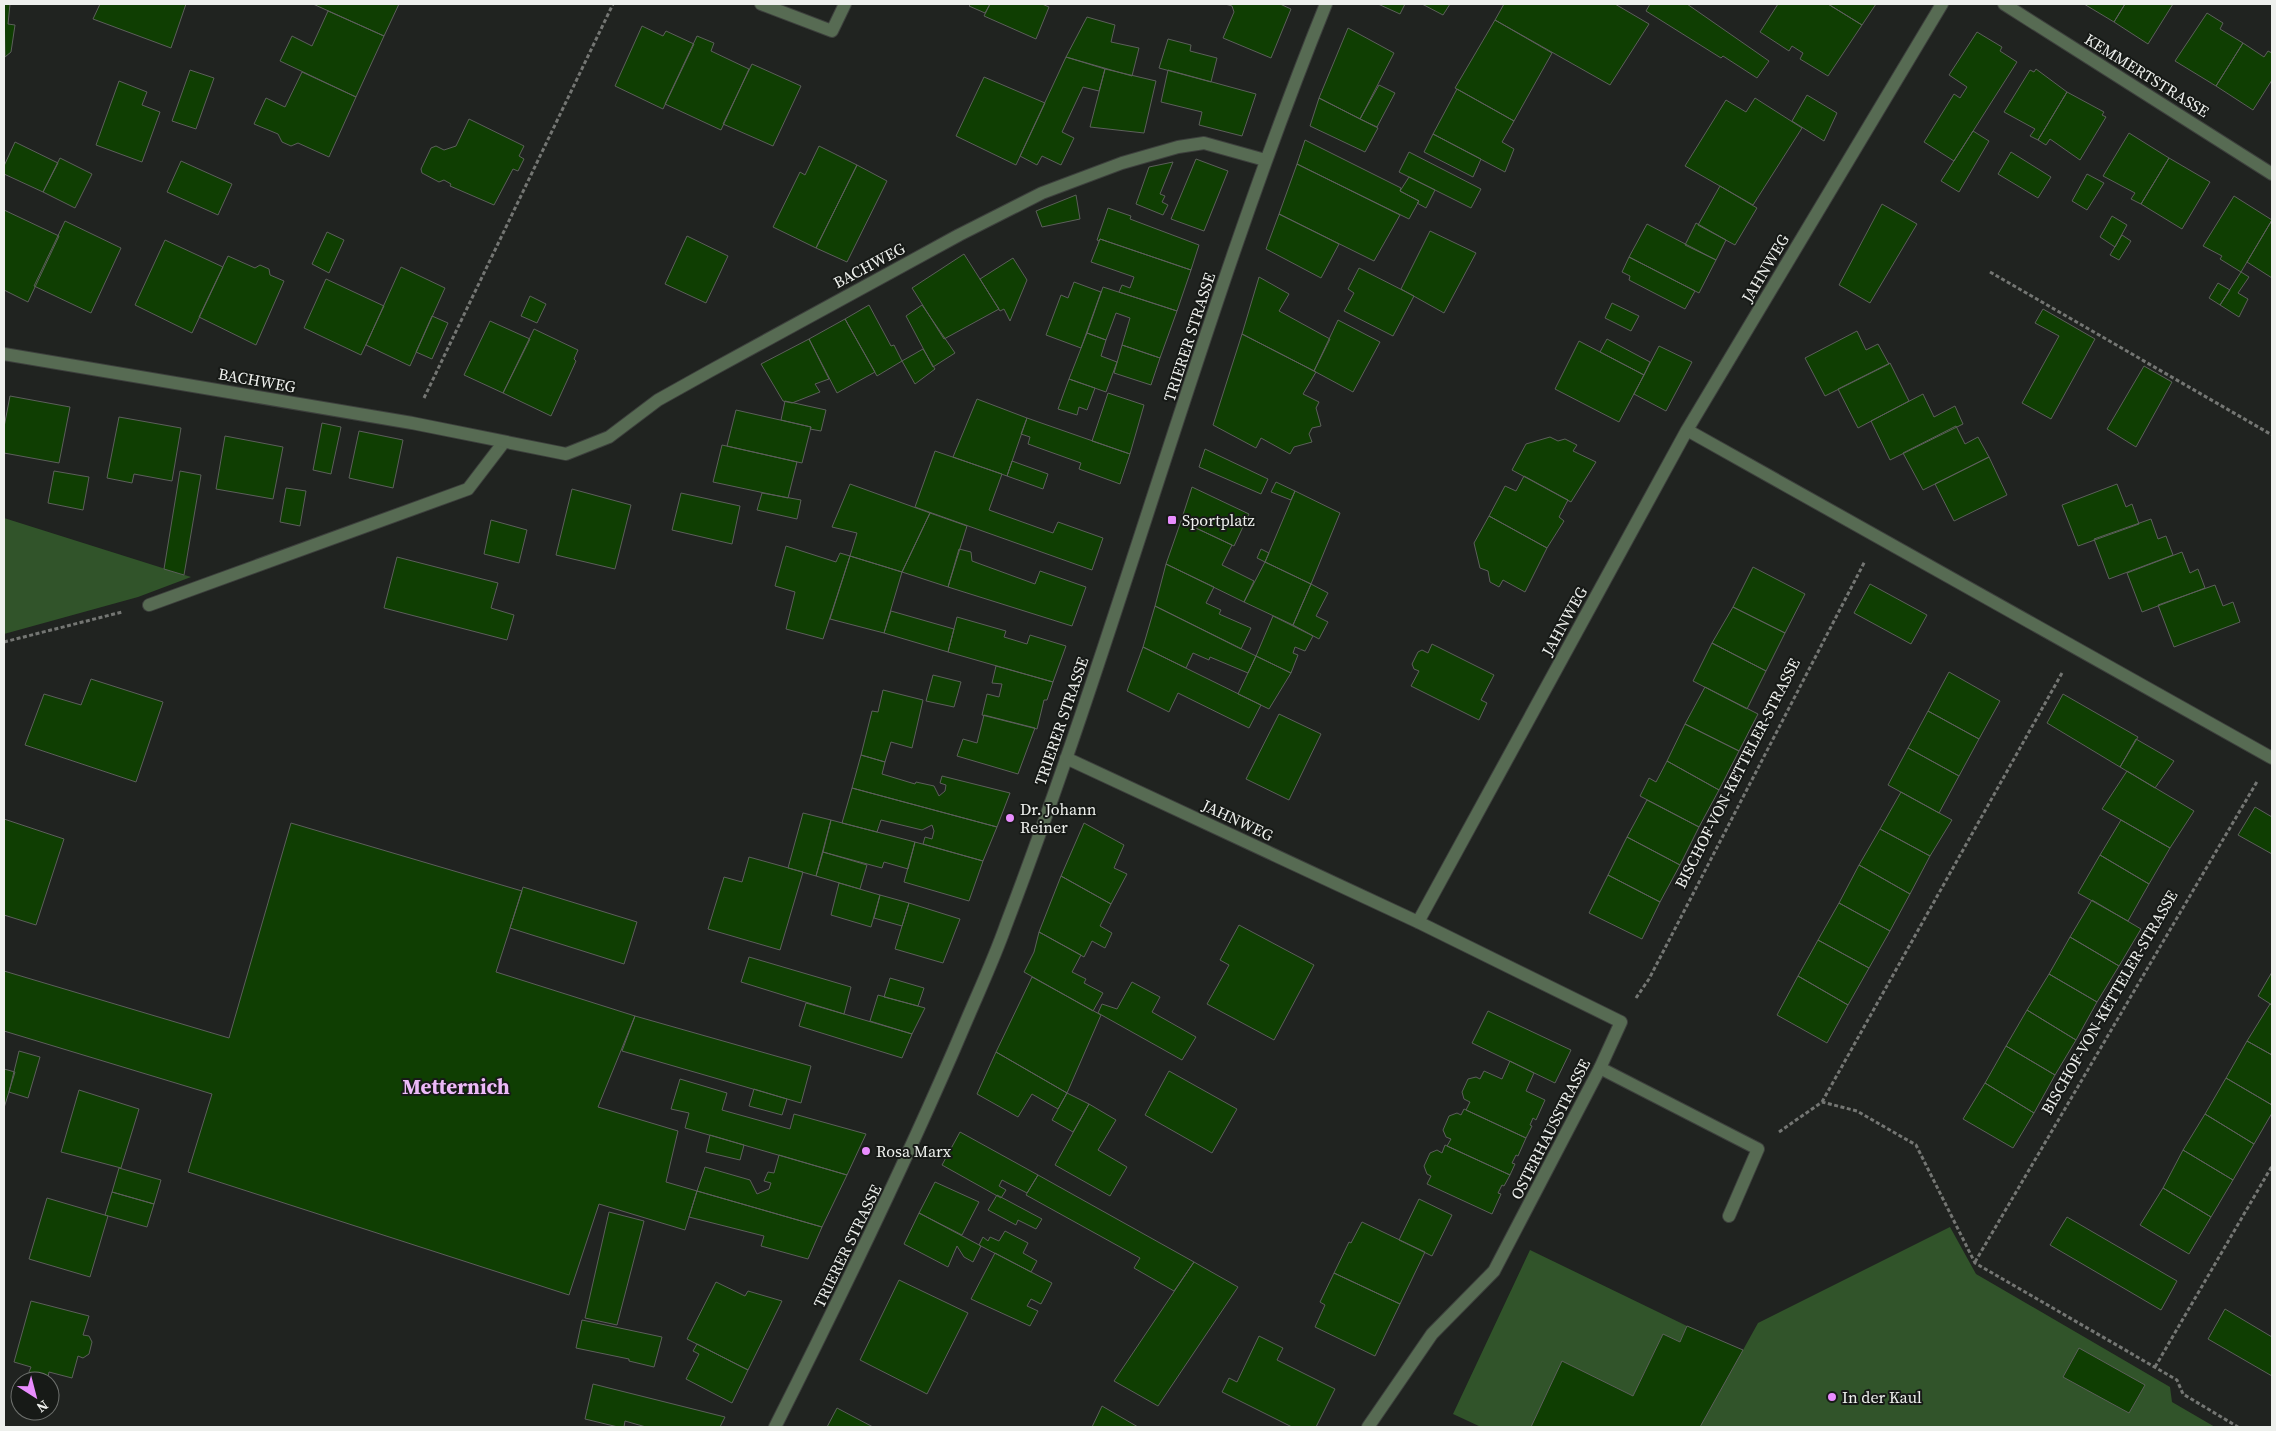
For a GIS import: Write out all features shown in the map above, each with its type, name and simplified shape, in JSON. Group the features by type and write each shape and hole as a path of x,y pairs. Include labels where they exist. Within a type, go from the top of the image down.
{"street":[{"path":"761,4 832,31 845,4"},
{"name":"TRIERER STRASSE","path":"775,1427 863,1253 936,1093 1006,927 1066,758 1265,160 1326,4"},
{"name":"JAHNWEG","path":"1066,758 1418,922 1687,430 1942,4"},
{"name":"KEMMERTSTRASSE","path":"2004,4 2272,174"},
{"name":"BACHWEG","path":"4,354 412,423 566,454 609,437 658,400 950,240 1042,193 1122,163 1178,147 1204,143 1265,160"},
{"path":"1687,430 2272,758"},
{"path":"150,605 468,489 504,442"},
{"path":"1418,922 1621,1022"},
{"name":"OSTERHAUSSTRASSE","path":"1368,1427 1432,1334 1494,1271 1600,1068 1621,1022"},
{"path":"1600,1068 1758,1149 1729,1216"}],"path":[{"path":"412,423 613,4"},
{"path":"1990,272 2272,435"},
{"name":"BISCHOF-VON-KETTELER-STRASSE","path":"1621,1022 1649,979 1878,536"},
{"path":"4,642 150,605"},
{"path":"1758,1149 1822,1102 2076,647"},
{"name":"BISCHOF-VON-KETTELER-STRASSE","path":"1975,1263 2272,758"},
{"path":"1822,1102 1857,1111 1916,1146 1975,1263 2177,1380 2184,1394 2238,1427"},
{"path":"2155,1368 2272,1166"}],"green space":[{"path":"4,518 191,577 138,597 4,634"},
{"path":"1950,1227 1976,1274 2170,1387 2172,1402 2215,1427 1481,1427 1453,1414 1530,1250 1687,1326 1743,1350 1758,1323"}],"building":[{"path":"4,4 10,4 8,24 15,25 11,52 5,57"},
{"path":"100,4 186,4 171,48 93,19"},
{"path":"313,4 399,4 384,36"},
{"path":"971,4 990,4 985,13 969,6"},
{"path":"990,4 1042,4 1049,7 1036,39 984,16"},
{"path":"1225,4 1280,4 1291,9 1271,58 1223,38 1234,12 1232,6"},
{"path":"1378,4 1405,4 1400,14"},
{"path":"1422,4 1450,4 1443,15"},
{"path":"1504,4 1615,4 1649,24 1610,85 1495,20"},
{"path":"1650,4 1687,4 1769,61 1757,78 1646,11"},
{"path":"1778,4 1828,4 1862,25 1828,76 1800,59 1803,53 1792,46 1789,51 1760,32"},
{"path":"1828,4 1876,4 1862,25"},
{"path":"2084,4 2125,4 2114,22"},
{"path":"2125,4 2173,4 2148,44 2114,22"},
{"path":"328,11 384,36 356,97 280,61 292,36 312,46"},
{"path":"2207,13 2223,23 2220,29 2243,43 2216,86 2175,61"},
{"path":"1087,17 1115,25 1111,42 1139,48 1132,76 1066,57"},
{"path":"1495,20 1552,53 1514,121 1455,88"},
{"path":"642,26 663,36 666,31 694,44 663,109 615,86"},
{"path":"1348,28 1394,53 1360,119 1319,98"},
{"path":"1977,32 2002,47 2000,51 2017,62 1954,161 1924,142 1954,94 1960,98 1967,87 1949,75"},
{"path":"697,36 714,43 711,51 749,69 721,130 665,104"},
{"path":"1168,39 1191,45 1190,51 1217,58 1211,82 1159,68"},
{"path":"2243,43 2264,57 2268,51 2272,53 2272,80 2253,110 2216,86"},
{"path":"1066,57 1105,69 1099,91 1083,87 1062,132 1074,138 1061,165 1042,156 1037,165 1020,156"},
{"path":"752,64 801,86 773,146 723,124"},
{"path":"1105,69 1156,81 1144,133 1090,127"},
{"path":"2036,69 2067,92 2038,140 2030,136 2035,129 2004,112 2030,70 2034,72"},
{"path":"190,70 214,78 196,129 172,121"},
{"path":"1168,70 1256,94 1242,136 1199,125 1202,112 1161,102"},
{"path":"302,72 356,97 329,157 298,143 291,146 282,142 278,134 254,124 266,98 285,107"},
{"path":"984,77 1045,103 1016,165 956,136"},
{"path":"119,81 147,92 142,105 160,112 142,162 96,145"},
{"path":"1379,85 1395,93 1377,127 1360,119"},
{"path":"1457,89 1514,121 1502,142 1514,149 1505,172 1433,134"},
{"path":"2067,92 2104,112 2102,115 2106,117 2080,160 2050,139 2046,145 2038,140"},
{"path":"1807,95 1837,113 1824,141 1792,121"},
{"path":"1319,98 1378,128 1365,152 1310,126"},
{"path":"1755,98 1802,128 1753,205 1685,166 1726,100 1746,112"},
{"path":"469,119 524,146 519,156 524,159 518,171 513,169 494,205 450,186 451,184 444,180 439,182 422,173 421,169 431,148 436,146 444,150 456,146"},
{"path":"1973,131 1989,141 1959,192 1941,181"},
{"path":"2129,133 2169,158 2141,204 2131,199 2135,193 2103,176"},
{"path":"1433,134 1481,159 1473,177 1424,152"},
{"path":"1305,140 1401,188 1400,191 1419,201 1409,219 1297,164"},
{"path":"15,142 58,163 43,192 4,174 4,166"},
{"path":"819,146 857,165 816,248 773,227 800,172 805,175"},
{"path":"1409,152 1481,189 1471,208 1399,172"},
{"path":"2011,152 2051,177 2038,198 1998,174"},
{"path":"60,158 92,174 75,208 43,192"},
{"path":"2169,158 2210,182 2182,229 2141,204"},
{"path":"1196,159 1228,171 1204,231 1171,219"},
{"path":"181,161 232,184 218,215 167,192"},
{"path":"1173,162 1160,194 1165,196 1162,202 1168,205 1163,215 1136,204 1149,167"},
{"path":"1297,164 1400,215 1374,261 1279,214"},
{"path":"857,165 887,181 847,262 816,248"},
{"path":"2087,174 2104,183 2087,210 2072,201"},
{"path":"1409,177 1435,190 1426,208 1417,203 1419,201 1400,191"},
{"path":"1720,186 1757,208 1735,245 1698,225"},
{"path":"1076,195 1080,219 1042,227 1036,211"},
{"path":"2234,196 2272,220 2241,272 2220,259 2222,256 2203,246"},
{"path":"1882,204 1917,224 1870,303 1839,285"},
{"path":"1108,208 1131,216 1130,219 1199,245 1191,270 1100,239 1099,241 1097,240"},
{"path":"4,210 59,236 28,302 4,290"},
{"path":"1279,214 1339,244 1321,278 1266,249"},
{"path":"2112,216 2127,225 2115,247 2100,237"},
{"path":"2272,220 2272,278 2247,262"},
{"path":"65,221 121,248 91,313 34,286"},
{"path":"1696,223 1726,240 1716,260 1685,245"},
{"path":"1647,224 1716,260 1699,293 1629,257"},
{"path":"1430,231 1476,253 1444,313 1401,289"},
{"path":"327,232 344,240 329,273 312,264"},
{"path":"2122,235 2131,241 2119,260 2110,255"},
{"path":"687,236 728,256 706,303 665,284"},
{"path":"1100,239 1191,270 1177,311 1119,292 1122,285 1130,288 1134,277 1091,262"},
{"path":"165,240 223,267 192,333 135,305"},
{"path":"964,254 999,309 944,339 912,288"},
{"path":"228,256 255,268 260,265 269,269 270,275 284,281 256,345 199,317"},
{"path":"1629,257 1695,291 1685,309 1629,280 1630,276 1622,272"},
{"path":"1013,258 1027,280 1010,321 1004,309 1000,311 980,279"},
{"path":"401,267 445,288 410,366 366,345"},
{"path":"1359,268 1414,296 1393,336 1344,311 1354,293 1348,289"},
{"path":"2241,272 2249,277 2238,293 2248,299 2239,317 2220,305"},
{"path":"1259,277 1289,294 1279,311 1330,339 1314,371 1242,334"},
{"path":"326,279 384,306 361,355 304,328"},
{"path":"1074,282 1101,292 1081,348 1046,335 1061,295 1068,298"},
{"path":"2218,283 2230,290 2220,305 2209,298"},
{"path":"1103,287 1177,311 1160,358 1122,345 1130,318 1116,313 1106,340 1087,333"},
{"path":"530,296 546,304 537,323 521,316"},
{"path":"1612,303 1639,316 1631,331 1605,318"},
{"path":"869,305 891,346 894,345 902,361 877,376 845,319"},
{"path":"922,305 955,353 933,367 906,316"},
{"path":"2043,309 2095,339 2051,419 2022,403 2059,336 2035,323"},
{"path":"432,316 448,323 432,359 416,352"},
{"path":"845,319 875,372 837,393 809,339"},
{"path":"1338,320 1380,342 1353,392 1314,371"},
{"path":"490,321 530,339 503,393 464,375"},
{"path":"534,329 578,350 574,359 576,361 551,416 503,393"},
{"path":"1857,331 1866,350 1878,344 1889,364 1825,396 1805,358"},
{"path":"1087,333 1106,340 1101,356 1117,362 1106,392 1069,379"},
{"path":"1242,334 1316,372 1303,394 1319,402 1316,408 1321,426 1312,428 1309,434 1312,442 1294,447 1290,454 1261,438 1256,448 1213,425"},
{"path":"809,339 829,379 815,384 820,392 792,403 783,401 761,364"},
{"path":"1607,339 1650,362 1644,375 1600,352"},
{"path":"1579,341 1644,375 1619,422 1555,389"},
{"path":"1122,345 1160,358 1151,385 1114,373"},
{"path":"1659,346 1692,362 1666,411 1634,394"},
{"path":"923,349 935,369 915,384 902,361"},
{"path":"1890,363 1909,401 1858,428 1838,389"},
{"path":"2144,366 2172,382 2136,447 2107,429"},
{"path":"1069,379 1095,388 1087,410 1079,407 1077,415 1058,409"},
{"path":"1108,393 1144,405 1130,454 1092,441"},
{"path":"1923,394 1934,417 1955,406 1963,424 1890,460 1871,421"},
{"path":"10,396 70,407 59,463 4,453 4,427"},
{"path":"977,399 1027,418 1007,476 953,457"},
{"path":"785,401 826,410 821,431 781,420"},
{"path":"736,410 811,427 802,463 727,446"},
{"path":"119,417 181,428 172,481 134,474 132,483 107,478"},
{"path":"1027,418 1130,454 1120,484 1079,469 1081,463 1028,444 1030,437 1021,434"},
{"path":"322,423 341,427 331,474 313,470"},
{"path":"1956,426 1965,444 1978,437 1989,457 1923,490 1903,453"},
{"path":"359,431 403,440 393,488 349,478"},
{"path":"225,436 283,447 273,499 216,489"},
{"path":"1550,437 1558,441 1565,439 1577,445 1573,451 1596,462 1571,502 1512,470 1526,444"},
{"path":"722,445 797,462 788,498 713,482"},
{"path":"1205,449 1268,479 1261,494 1199,467"},
{"path":"935,451 1002,474 989,510 1053,533 1058,522 1103,538 1092,570 915,507"},
{"path":"1989,457 2007,495 1954,521 1935,484"},
{"path":"1012,461 1048,474 1043,489 1007,476"},
{"path":"54,471 89,477 83,510 48,503"},
{"path":"180,471 201,475 184,575 164,569"},
{"path":"1524,476 1568,500 1559,517 1564,521 1547,548 1489,516 1505,486 1516,491"},
{"path":"1276,482 1295,491 1291,500 1271,492"},
{"path":"850,484 930,513 902,572 850,556 857,533 832,527"},
{"path":"2117,484 2126,507 2132,504 2139,524 2078,546 2062,505"},
{"path":"1192,487 1249,514 1234,546 1181,521"},
{"path":"286,488 306,491 300,526 280,522"},
{"path":"572,489 631,505 615,569 556,555"},
{"path":"1295,491 1340,513 1311,584 1265,562"},
{"path":"681,493 740,506 732,544 672,530"},
{"path":"762,493 801,500 797,519 757,510"},
{"path":"930,513 967,526 948,587 902,572"},
{"path":"1489,516 1547,548 1525,592 1503,580 1499,587 1490,582 1488,571 1480,568 1474,543"},
{"path":"2151,519 2158,539 2166,536 2173,555 2109,579 2094,539"},
{"path":"491,520 527,530 519,563 484,554"},
{"path":"1181,521 1232,545 1222,565 1254,581 1244,602 1166,564"},
{"path":"786,546 836,562 840,553 850,556 823,639 786,629 795,592 775,586"},
{"path":"959,549 971,552 972,561 1035,584 1040,571 1086,587 1072,626 948,587"},
{"path":"1261,549 1269,553 1265,562 1257,558"},
{"path":"2182,552 2190,573 2198,569 2205,588 2142,612 2127,573"},
{"path":"850,556 902,572 884,633 830,619"},
{"path":"397,557 498,583 491,608 514,615 507,640 384,608"},
{"path":"1265,562 1311,584 1293,625 1244,602"},
{"path":"1166,564 1214,587 1206,603 1221,610 1219,614 1251,628 1241,649 1155,606"},
{"path":"1753,567 1805,594 1785,633 1733,607"},
{"path":"1311,584 1328,593 1316,616 1328,622 1319,639 1293,625"},
{"path":"1870,584 1927,615 1911,644 1854,613"},
{"path":"2215,585 2223,606 2233,602 2240,622 2174,647 2158,605"},
{"path":"1155,606 1256,656 1248,673 1210,657 1209,660 1193,653 1186,668 1143,647"},
{"path":"1733,607 1785,633 1766,671 1712,643"},
{"path":"891,611 954,629 948,652 884,633"},
{"path":"1273,616 1313,636 1305,651 1295,647 1293,653 1298,655 1291,673 1256,656"},
{"path":"957,617 1006,631 1004,637 1027,644 1030,635 1066,646 1053,682 948,652"},
{"path":"1712,643 1766,671 1747,709 1693,681"},
{"path":"1432,644 1494,675 1481,700 1487,703 1479,720 1411,686 1419,671 1414,669 1412,664 1418,652 1422,650 1428,653"},
{"path":"1143,647 1261,705 1249,728 1178,693 1169,712 1127,691"},
{"path":"1256,656 1291,673 1269,709 1238,694"},
{"path":"996,666 1053,682 1047,700 1044,700 1037,729 982,715 987,694 999,697 1002,684 992,683"},
{"path":"1949,672 2000,701 1979,739 1928,711"},
{"path":"933,675 961,682 954,707 926,701"},
{"path":"91,679 163,702 136,782 25,745 44,694 81,705"},
{"path":"1705,687 1758,714 1739,751 1685,724"},
{"path":"883,690 923,700 912,748 891,742 885,762 861,755 872,711 878,712"},
{"path":"2063,694 2138,737 2120,767 2047,723"},
{"path":"1928,711 1979,739 1959,776 1908,748"},
{"path":"1279,714 1321,734 1289,800 1246,779"},
{"path":"984,715 1035,728 1018,774 957,756 963,739 977,743"},
{"path":"1685,724 1739,751 1719,790 1667,761"},
{"path":"2136,739 2174,761 2155,788 2120,767"},
{"path":"1908,748 1959,776 1939,813 1888,785"},
{"path":"861,755 885,762 882,774 915,784 916,782 934,786 939,796 945,791 946,785 940,783 942,776 1010,793 997,827 852,788"},
{"path":"1667,761 1719,790 1699,827 1640,796 1649,778 1656,782"},
{"path":"2127,771 2194,811 2170,848 2102,809"},
{"path":"852,788 997,827 983,861 923,844 925,837 932,839 934,831 932,825 922,830 881,820 877,832 842,823"},
{"path":"1901,792 1952,820 1930,856 1880,829"},
{"path":"1647,800 1699,827 1680,865 1627,837"},
{"path":"2255,807 2272,817 2272,854 2238,835"},
{"path":"803,813 831,820 816,876 788,868"},
{"path":"4,819 64,839 36,925 4,915"},
{"path":"831,820 915,842 908,869 884,862 882,868 823,852"},
{"path":"2121,820 2170,848 2149,884 2100,855"},
{"path":"291,823 522,891 496,972 635,1016 598,1107 678,1131 666,1182 697,1191 685,1230 599,1204 569,1295 188,1172 212,1094 4,1031 4,971 229,1038"},
{"path":"1084,823 1124,845 1114,868 1127,874 1111,904 1061,876"},
{"path":"1880,829 1930,856 1910,894 1859,865"},
{"path":"1627,837 1680,865 1660,902 1608,875"},
{"path":"915,842 983,861 969,901 904,882"},
{"path":"823,852 867,865 860,889 816,876"},
{"path":"2100,855 2149,884 2128,921 2078,893"},
{"path":"749,857 803,872 780,950 708,929 724,877 742,882"},
{"path":"1859,865 1910,894 1890,931 1839,903"},
{"path":"1608,875 1660,902 1642,939 1589,913"},
{"path":"1061,876 1111,904 1100,926 1112,933 1105,948 1092,941 1084,957 1039,932"},
{"path":"839,883 880,895 871,927 831,915"},
{"path":"523,887 637,922 624,964 510,928"},
{"path":"880,895 909,903 902,926 874,918"},
{"path":"2092,900 2141,929 2119,966 2070,937"},
{"path":"909,903 960,919 943,963 895,949"},
{"path":"1839,903 1890,931 1869,968 1818,940"},
{"path":"1239,925 1314,965 1274,1040 1207,1004 1229,965 1220,960"},
{"path":"1039,932 1081,955 1072,972 1086,979 1084,983 1103,993 1093,1011 1024,972 1034,952"},
{"path":"2070,937 2119,966 2097,1002 2049,974"},
{"path":"1818,940 1869,968 1848,1005 1798,976"},
{"path":"749,957 851,987 844,1014 741,982"},
{"path":"2272,972 2272,1005 2258,996"},
{"path":"2049,974 2097,1002 2076,1040 2027,1010"},
{"path":"1798,976 1848,1005 1827,1043 1777,1015"},
{"path":"1032,977 1101,1015 1067,1093 996,1052"},
{"path":"890,978 924,988 918,1006 884,997"},
{"path":"1132,982 1160,997 1152,1012 1196,1037 1182,1060 1098,1013 1102,1004 1117,1009"},
{"path":"878,995 925,1008 912,1034 870,1021"},
{"path":"806,1003 912,1034 902,1058 799,1026"},
{"path":"2270,1004 2272,1005 2272,1055 2247,1041"},
{"path":"2027,1010 2076,1040 2055,1075 2006,1046"},
{"path":"1488,1011 1571,1050 1555,1083 1472,1043"},
{"path":"635,1016 811,1066 801,1103 622,1051"},
{"path":"2247,1041 2272,1055 2272,1105 2226,1078"},
{"path":"2006,1046 2055,1075 2034,1113 1985,1083"},
{"path":"19,1051 40,1057 28,1098 9,1092"},
{"path":"996,1052 1067,1093 1058,1109 1032,1094 1018,1117 977,1094"},
{"path":"1510,1061 1534,1073 1526,1091 1545,1100 1536,1120 1533,1118 1530,1125 1532,1126 1526,1138 1466,1110 1470,1102 1464,1099 1462,1092 1468,1079 1476,1077 1480,1079 1484,1071 1502,1079"},
{"path":"4,1069 15,1072 4,1108"},
{"path":"1169,1071 1237,1109 1212,1153 1145,1115"},
{"path":"2226,1078 2272,1105 2272,1113 2254,1144 2205,1114"},
{"path":"680,1079 727,1093 722,1110 790,1129 794,1114 866,1134 847,1175 685,1128 689,1113 671,1109"},
{"path":"1985,1083 2034,1113 2013,1148 1963,1119"},
{"path":"754,1089 787,1099 782,1115 749,1106"},
{"path":"79,1090 139,1109 121,1168 61,1152"},
{"path":"1067,1093 1089,1104 1073,1132 1052,1120"},
{"path":"1089,1104 1116,1120 1098,1150 1127,1167 1110,1196 1055,1165"},
{"path":"1464,1109 1526,1138 1518,1156 1516,1155 1512,1163 1515,1164 1510,1175 1447,1146 1451,1139 1446,1137 1443,1130 1449,1116 1457,1113 1461,1115"},
{"path":"2205,1114 2254,1144 2233,1180 2183,1150"},
{"path":"960,1132 1038,1175 1027,1193 1002,1180 999,1186 1006,1190 1001,1198 942,1165"},
{"path":"710,1135 744,1145 740,1160 706,1152"},
{"path":"1445,1145 1510,1175 1498,1193 1501,1194 1492,1214 1427,1184 1431,1176 1427,1174 1424,1166 1430,1153 1437,1150 1442,1153"},
{"path":"2183,1150 2233,1180 2211,1217 2163,1188"},
{"path":"779,1155 847,1175 822,1227 697,1191 705,1167 750,1180 757,1194 769,1189 771,1183 764,1181 768,1172 774,1173"},
{"path":"119,1168 161,1180 154,1204 112,1192"},
{"path":"1038,1175 1194,1262 1174,1291 1134,1268 1140,1258 1026,1195"},
{"path":"935,1182 979,1202 962,1235 919,1213"},
{"path":"2163,1188 2211,1217 2189,1254 2140,1225"},
{"path":"697,1191 822,1227 808,1259 761,1246 764,1236 689,1217"},
{"path":"112,1192 154,1204 147,1227 105,1215"},
{"path":"997,1195 1042,1219 1036,1229 1018,1220 1016,1225 988,1210"},
{"path":"47,1198 108,1216 90,1277 29,1259"},
{"path":"1419,1199 1452,1215 1432,1256 1399,1240"},
{"path":"609,1212 644,1221 617,1325 585,1318"},
{"path":"919,1213 981,1246 973,1262 964,1257 957,1246 948,1267 904,1244"},
{"path":"2067,1217 2177,1281 2161,1310 2050,1245"},
{"path":"1362,1222 1425,1252 1400,1304 1334,1273 1349,1242 1351,1243"},
{"path":"1005,1231 1028,1243 1023,1253 1037,1261 1031,1272 979,1245 983,1237 988,1241 990,1237 999,1241"},
{"path":"995,1253 1052,1283 1041,1304 1031,1299 1027,1306 1038,1311 1030,1326 971,1299"},
{"path":"1194,1262 1238,1287 1158,1406 1114,1381"},
{"path":"1334,1273 1400,1304 1375,1356 1315,1327 1325,1305 1320,1302"},
{"path":"899,1280 968,1313 927,1394 860,1360"},
{"path":"716,1282 745,1296 748,1291 782,1301 748,1370 687,1339"},
{"path":"31,1301 89,1316 83,1335 89,1336 92,1342 89,1354 83,1358 78,1356 72,1378 60,1375 60,1371 29,1371 31,1367 14,1362"},
{"path":"2225,1309 2272,1337 2272,1376 2208,1339"},
{"path":"582,1320 662,1337 654,1367 629,1361 629,1359 576,1348"},
{"path":"1687,1326 1743,1350 1700,1427 1531,1427 1562,1361 1633,1396 1663,1334 1680,1342"},
{"path":"1259,1336 1283,1348 1277,1360 1335,1389 1316,1427 1292,1427 1222,1392 1229,1378 1237,1382"},
{"path":"697,1344 748,1370 732,1403 686,1379 699,1354 693,1351"},
{"path":"2079,1348 2145,1385 2129,1413 2063,1377"},
{"path":"593,1384 725,1417 720,1427 646,1427 625,1421 624,1427 618,1427 585,1419"},
{"path":"1102,1406 1138,1427 1092,1427"},
{"path":"837,1408 873,1427 827,1427"}],"place":[{"name":"Sportplatz","path":"1172,520"},
{"name":"Dr. Johann Reiner","path":"1010,818"},
{"name":"Rosa Marx","path":"866,1151"},
{"name":"In der Kaul","path":"1832,1397"}],"district":[{"name":"Metternich","path":"456,1087"}]}
